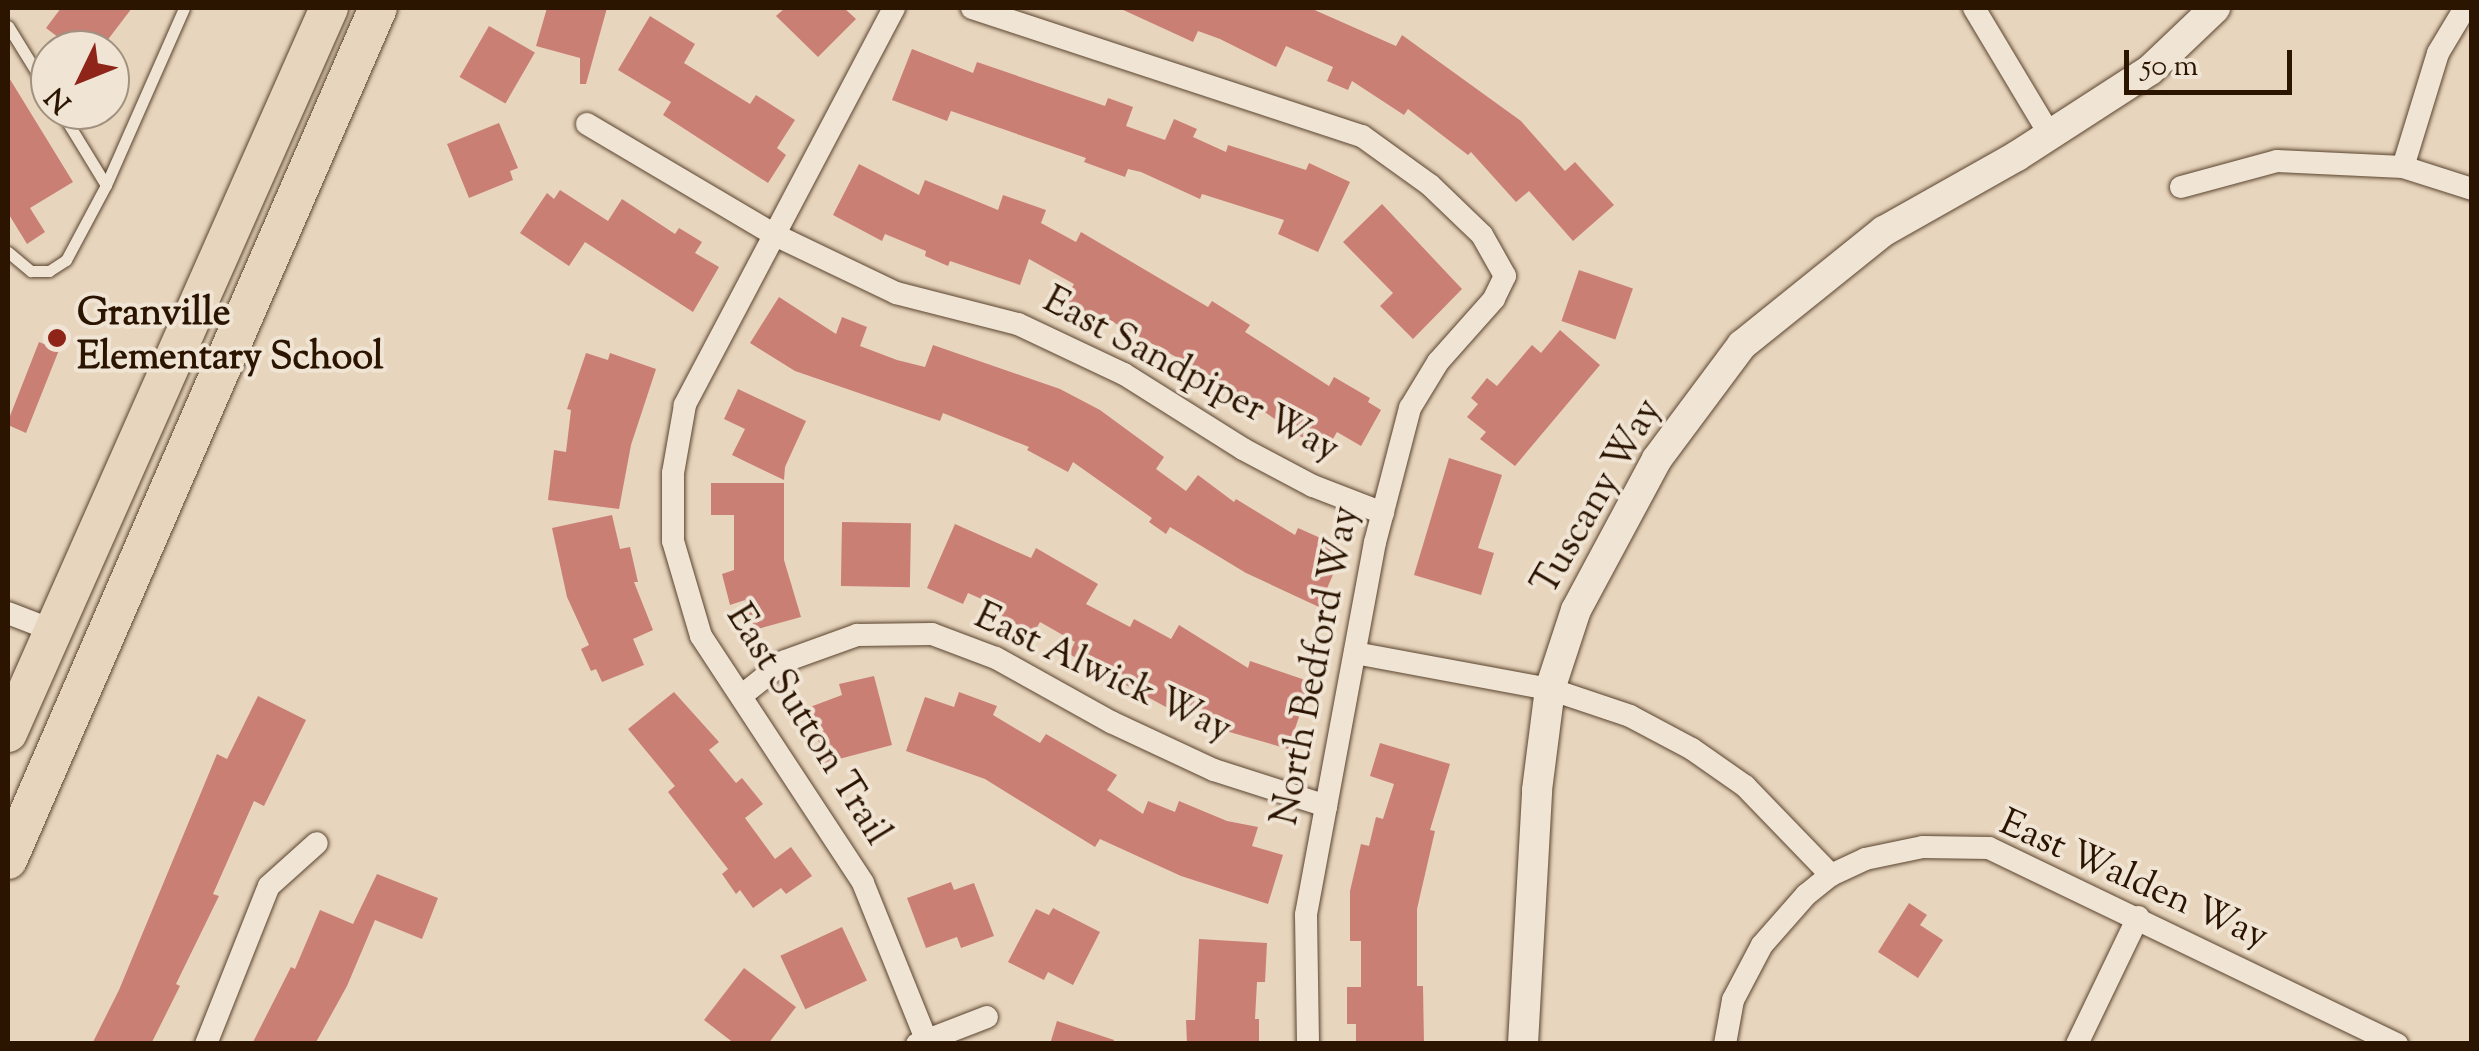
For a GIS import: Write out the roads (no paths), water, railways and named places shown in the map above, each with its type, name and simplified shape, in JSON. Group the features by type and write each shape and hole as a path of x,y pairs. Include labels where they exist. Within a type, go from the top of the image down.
{"main road":[{"path":"14,718 329,8"},
{"path":"8,860 378,8"},
{"path":"8,808 70,661 72,642 52,630"}],"street":[{"name":"East Sutton Trail","path":"894,8 686,404 674,474 673,541 702,636 862,883 924,1042"},
{"name":"North Bedford Way","path":"972,8 1362,136 1430,185 1482,235 1505,276 1494,299 1438,362 1410,408 1383,512 1306,914 1308,1044"},
{"path":"1974,8 2050,135"},
{"name":"Tuscany Way","path":"1523,1044 1537,790 1550,689 1576,610 1657,459 1742,345 1884,230 2050,135 2150,70 2215,8"},
{"path":"2403,166 2438,53 2465,8"},
{"name":"East Sandpiper Way","path":"587,124 775,234 896,293 1018,324 1124,374 1243,449 1313,486 1383,512"},
{"path":"2181,188 2276,160 2403,166 2472,189"},
{"path":"8,613 52,630"},
{"name":"East Alwick Way","path":"741,696 785,661 857,635 932,634 996,658 1111,722 1214,770 1326,806"},
{"path":"1354,653 1550,689 1630,716 1692,749 1745,786 1831,875 1806,895 1762,945 1733,1000 1725,1044"},
{"path":"8,667 16,677 14,718"},
{"path":"206,1044 269,886 317,842"},
{"name":"East Walden Way","path":"1831,875 1866,859 1923,847 1989,848 2397,1044"},
{"path":"2077,1044 2138,917"},
{"path":"924,1042 987,1017"}],"lane":[{"path":"8,252 31,271 49,271 66,260 106,185 184,8"},
{"path":"8,26 30,62"},
{"path":"72,130 106,185"}],"place":[{"name":"Granville Elementary School","path":"57,338"}]}
